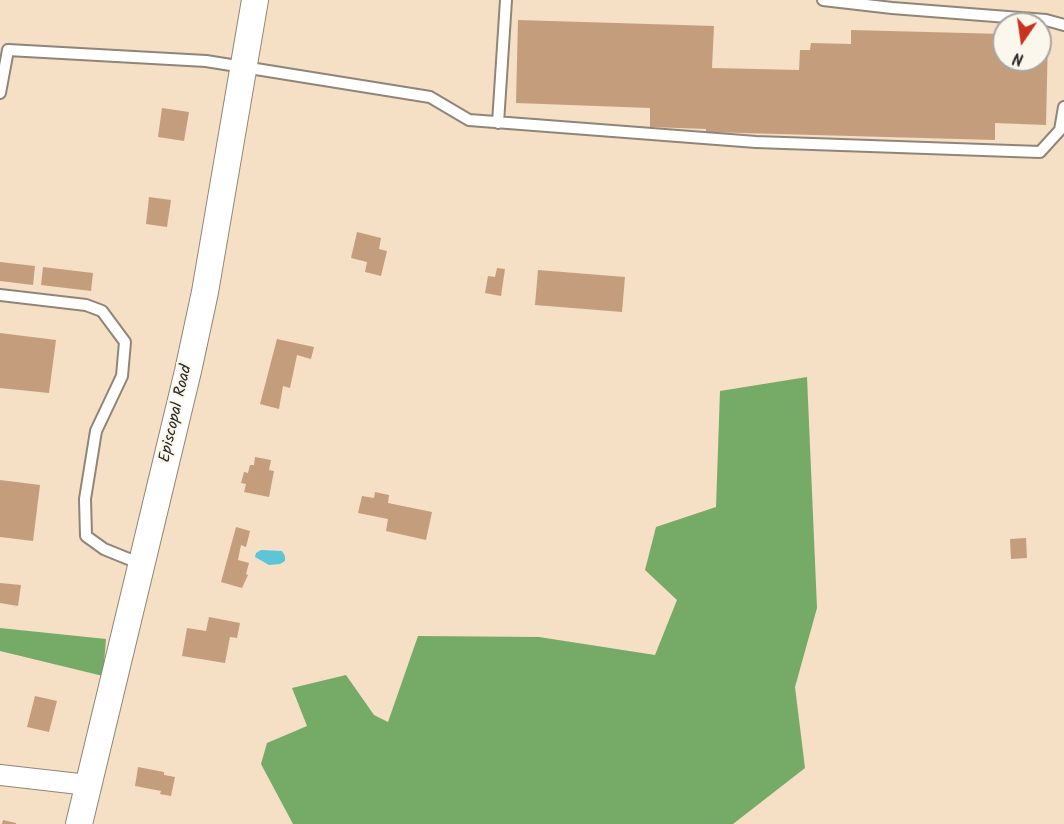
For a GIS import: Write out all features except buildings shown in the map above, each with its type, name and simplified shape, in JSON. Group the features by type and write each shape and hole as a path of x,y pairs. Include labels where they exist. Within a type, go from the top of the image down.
{"street":[{"name":"Episcopal Road","path":"79,824 205,292 255,0"},
{"path":"0,775 88,785"}],"lane":[{"path":"498,123 506,0"},
{"path":"823,0 892,8 1046,20 1064,25"},
{"path":"0,93 8,50 206,61 430,97 469,120 756,142 1040,152 1060,130 1064,107"},
{"path":"0,295 86,305 102,311 125,342 122,376 96,431 85,499 86,536 104,549 141,564"}],"green space":[{"path":"807,377 817,608 795,687 805,768 733,824 293,824 261,764 267,743 307,726 292,688 346,675 374,715 388,722 418,636 539,637 655,655 677,600 645,570 656,527 716,507 720,391"},
{"path":"0,628 106,639 103,676 0,651"}],"water":[{"path":"261,550 282,551 285,561 269,565 255,557 256,553"}]}
